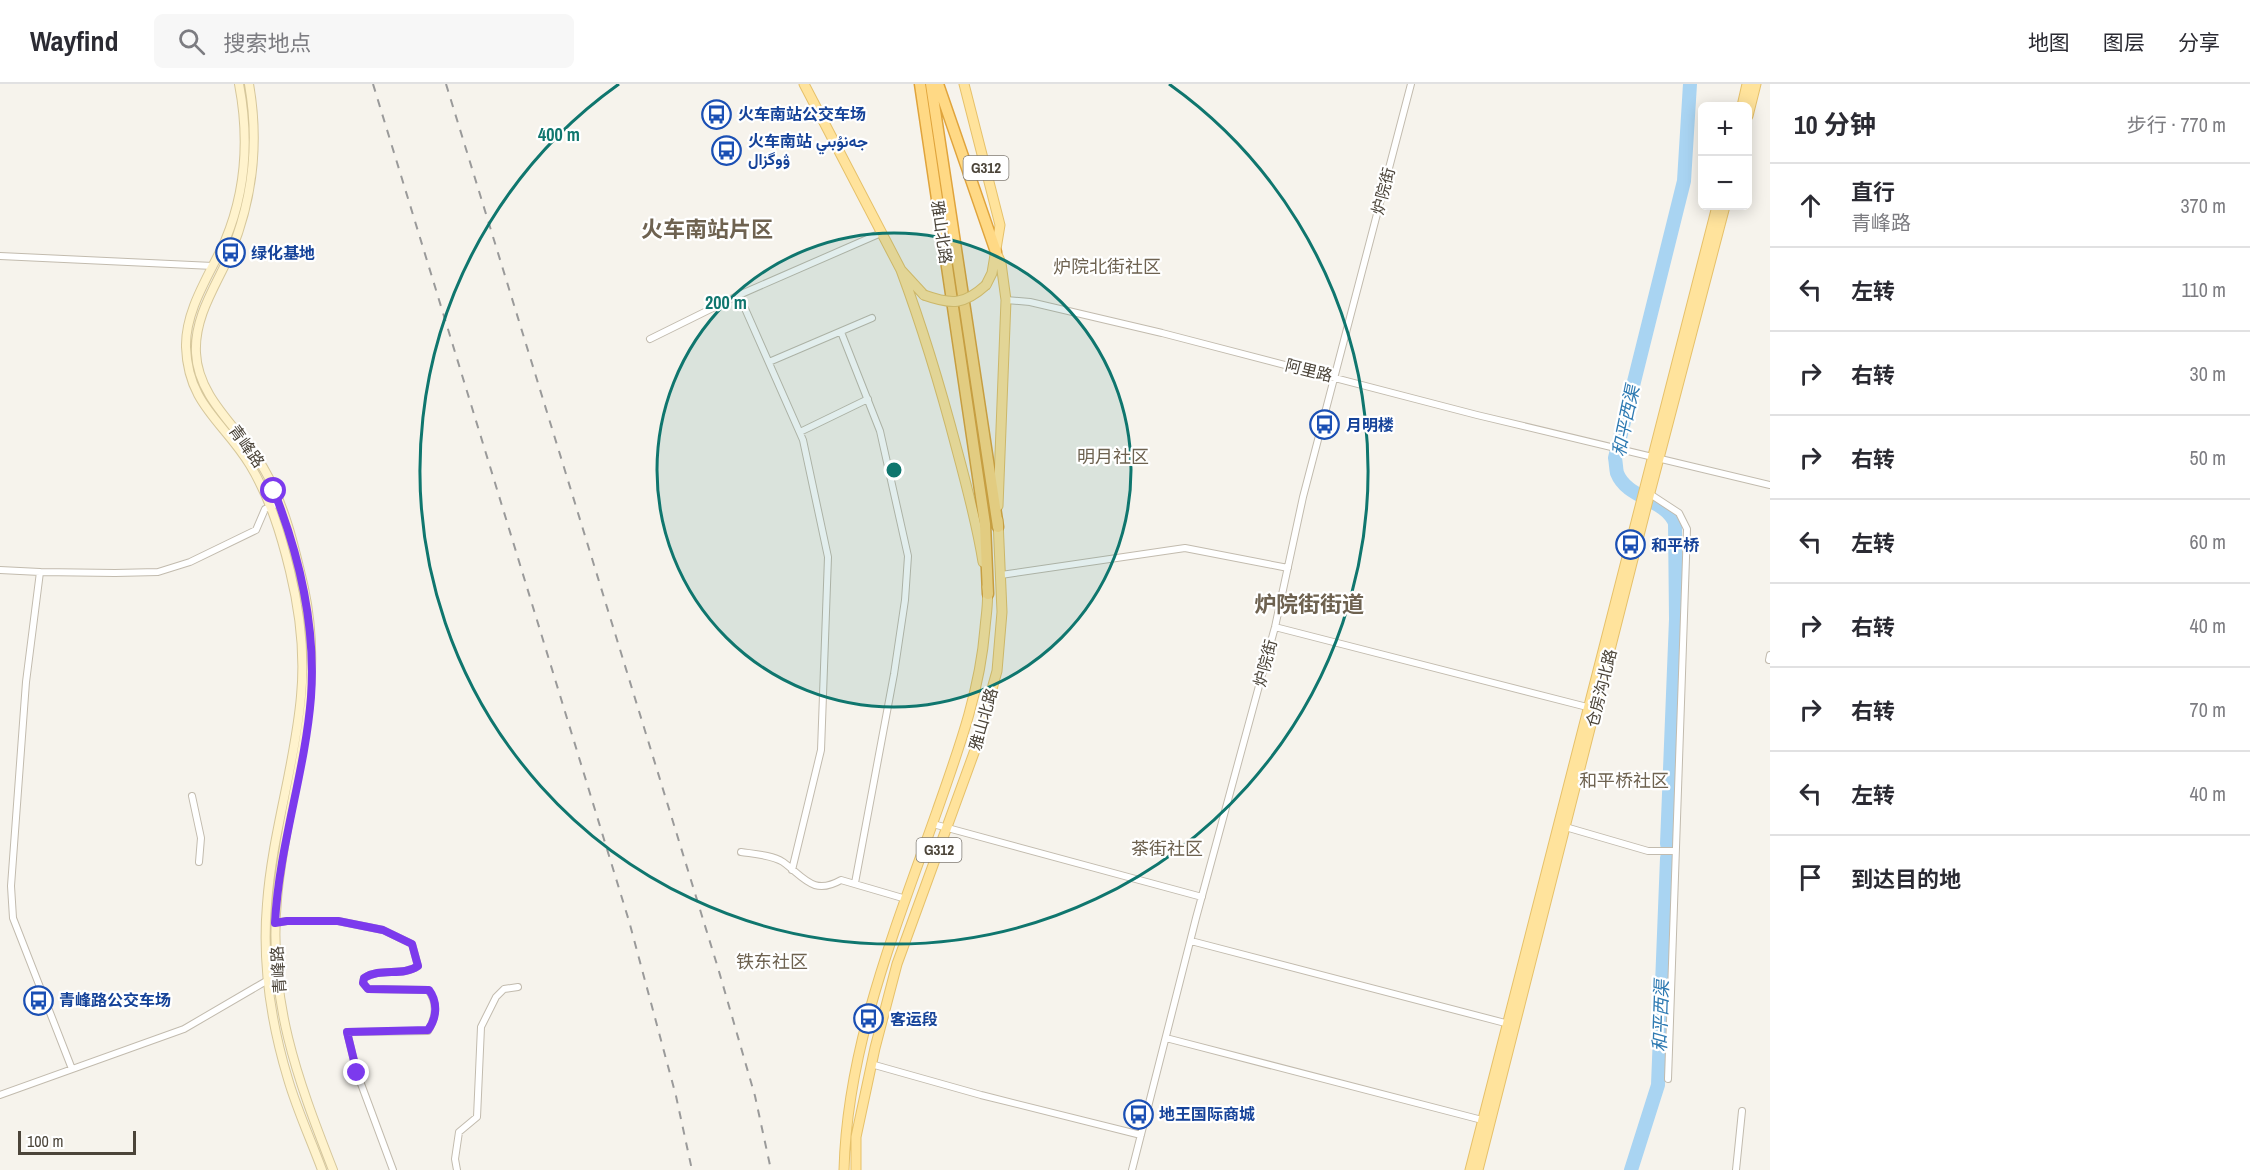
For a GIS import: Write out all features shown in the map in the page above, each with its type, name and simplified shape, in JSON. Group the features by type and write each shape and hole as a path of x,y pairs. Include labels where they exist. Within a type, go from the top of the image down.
{"highway":[{"name":"雅山北路","path":"920,84 985,525 988,594"},
{"path":"931,84 998,527"},
{"path":"938,84 996,252"}],"main road":[{"name":"青峰路","path":"239,84 245,120 243,169 233,218 189,323 186,351 196,392 207,412 248,462 275,505 305,593 312,660 308,718 282,854 272,980 302,1092 333,1170"},
{"name":"青峰路","path":"249,84 255,143 249,195 243,220 199,324 196,355 198,372 210,397 266,471 296,595 303,676 298,720 269,878 266,921 274,1028 288,1081 322,1170"},
{"name":"G312","path":"804,84 901,270"},
{"name":"G312","path":"964,84 998,211 1000,225 996,252"},
{"path":"1743,102 1747,84"},
{"path":"1752,102 1756,84"},
{"name":"仓房沟北路","path":"1478,1170 1511,1025 1646,497 1716,210"},
{"name":"仓房沟北路","path":"1656,457 1724,210"},
{"name":"雅山北路","path":"856,1170 856,1137 871,1064 898,959 975,750 997,670 1002,612 998,527 1006,300 1001,263 996,252"},
{"path":"901,270 924,295 941,301 961,302 973,297 986,285 992,273 996,252"},
{"name":"雅山北路","path":"844,1170 845,1134 862,1042 886,957 967,726 983,657 988,594 977,527 952,429 921,321 901,270"},
{"name":"仓房沟北路","path":"1470,1170 1482,1120 1511,1025"}],"street":[{"name":"炉院街","path":"1132,1170 1202,897 1275,627 1303,497 1411,84"},
{"path":"650,339 739,295 881,233"},
{"path":"0,256 213,266"},
{"path":"739,295 803,440 828,557 821,750 792,870"},
{"name":"阿里路","path":"1006,300 1041,304 1770,485"},
{"path":"769,362 872,318"},
{"path":"842,332 880,431 908,556 905,600 894,674 855,883"},
{"path":"800,432 868,399"},
{"path":"1646,497 1679,513 1687,529 1668,1079"},
{"path":"0,570 158,572 190,562 256,530 265,508 275,505"},
{"path":"1001,575 1185,548 1288,568"},
{"path":"40,572 26,682 11,886 13,918 72,1069"},
{"path":"1275,627 1592,709"},
{"path":"192,796 201,838 199,862"},
{"path":"933,824 1202,897"},
{"path":"1562,826 1648,851 1675,851"},
{"path":"741,852 782,861 805,881 817,886 831,886 841,880 906,899"},
{"path":"275,923 338,921 383,930 412,944 418,966 410,971 372,972 364,978 363,983 368,989 429,990 436,1008 432,1025 428,1030 347,1032 357,1073 393,1170"},
{"path":"1191,940 1511,1025"},
{"path":"0,1095 184,1029 272,980"},
{"path":"457,1170 455,1159 459,1132 477,1117 481,1027 496,997 504,989 518,987"},
{"path":"1166,1038 1482,1120"},
{"path":"871,1064 981,1095 1141,1135"},
{"path":"1736,1170 1742,1111"}],"waterway":[{"name":"和平西渠","path":"1667,844 1676,619 1675,523 1663,508 1637,494 1622,482 1617,473 1615,458 1684,181 1690,84"},
{"name":"和平西渠","path":"1631,1170 1658,1085 1667,858"}],"railway":[{"path":"373,84 629,921 676,1096 692,1170"},
{"path":"446,84 718,968 755,1096 771,1170"}],"place":[{"name":"火车南站公交车场","path":"717,114"},
{"name":"火车南站 جەنۇبىي ۋوگزال","path":"727,150"},
{"name":"绿化基地","path":"230,253"},
{"name":"月明楼","path":"1325,425"},
{"name":"和平桥","path":"1630,545"},
{"name":"青峰路公交车场","path":"38,1000"},
{"name":"客运段","path":"869,1019"},
{"name":"地王国际商城","path":"1138,1114"}],"district":[{"name":"火车南站片区","path":"707,229"},
{"name":"炉院北街社区","path":"1107,267"},
{"name":"明月社区","path":"1113,457"},
{"name":"炉院街街道","path":"1309,604"},
{"name":"和平桥社区","path":"1624,781"},
{"name":"茶街社区","path":"1167,849"},
{"name":"铁东社区","path":"772,962"}],"route":[{"path":"274,491 285,518 300,570 309,616 312,660 308,718 282,854 275,923 338,921 383,930 402,938 412,944 418,966 410,971 372,972 364,978 363,983 368,989 429,990 436,1008 432,1025 428,1030 347,1032 357,1073"}]}
